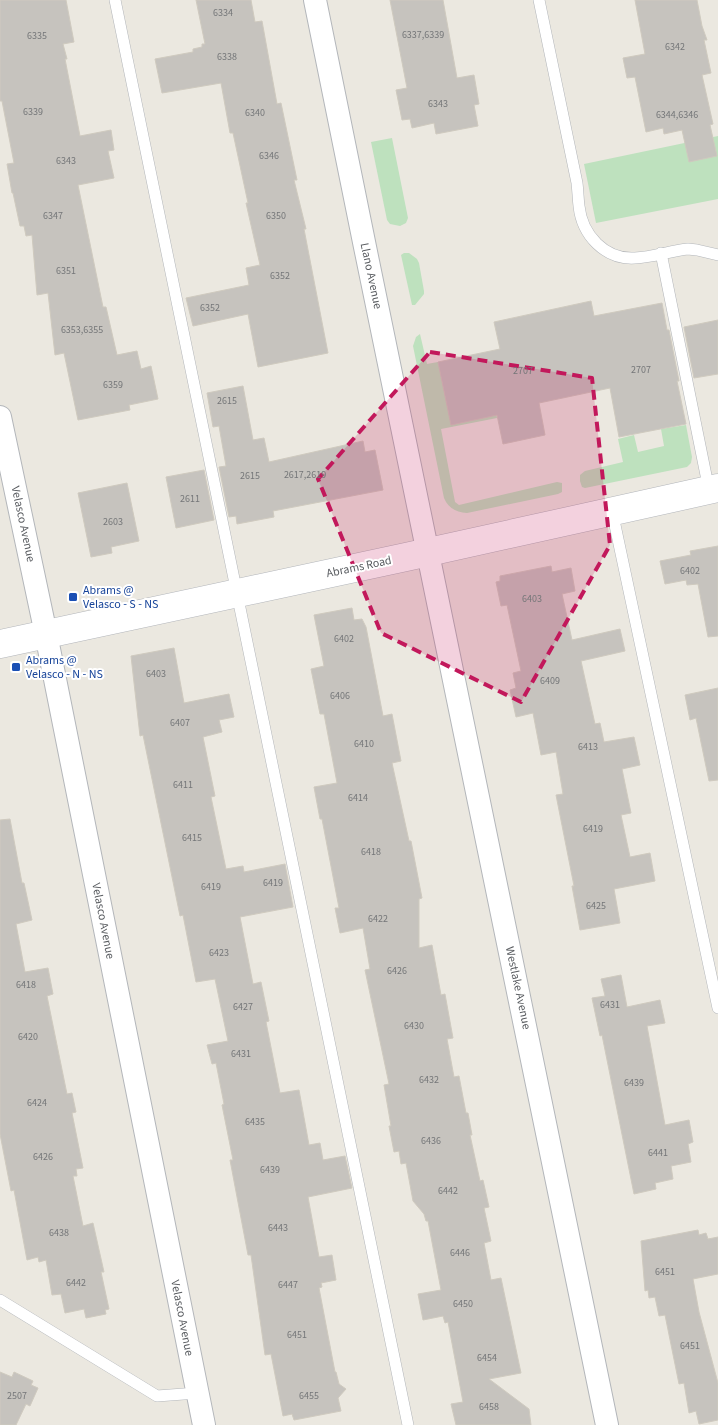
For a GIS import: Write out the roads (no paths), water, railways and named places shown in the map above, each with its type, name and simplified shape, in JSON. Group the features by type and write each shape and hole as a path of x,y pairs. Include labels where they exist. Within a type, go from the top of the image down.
{"main road":[{"name":"Abrams Road","path":"0,644 714,489"}],"street":[{"name":"Llano Avenue","path":"315,0 428,552"},
{"name":"Velasco Avenue","path":"0,417 46,634 204,1425"},
{"name":"Westlake Avenue","path":"428,552 608,1425"}],"lane":[{"path":"115,0 408,1425"},
{"path":"539,0 577,183 578,206 586,229 594,241 606,251 619,256 634,258 688,249 718,255"},
{"path":"661,254 714,489"},
{"path":"612,512 718,1008"},
{"path":"0,1300 157,1396 197,1393"}],"place":[{"name":"Abrams @ Velasco - S - NS","path":"73,597"},
{"name":"Abrams @ Velasco - N - NS","path":"16,667"}]}
